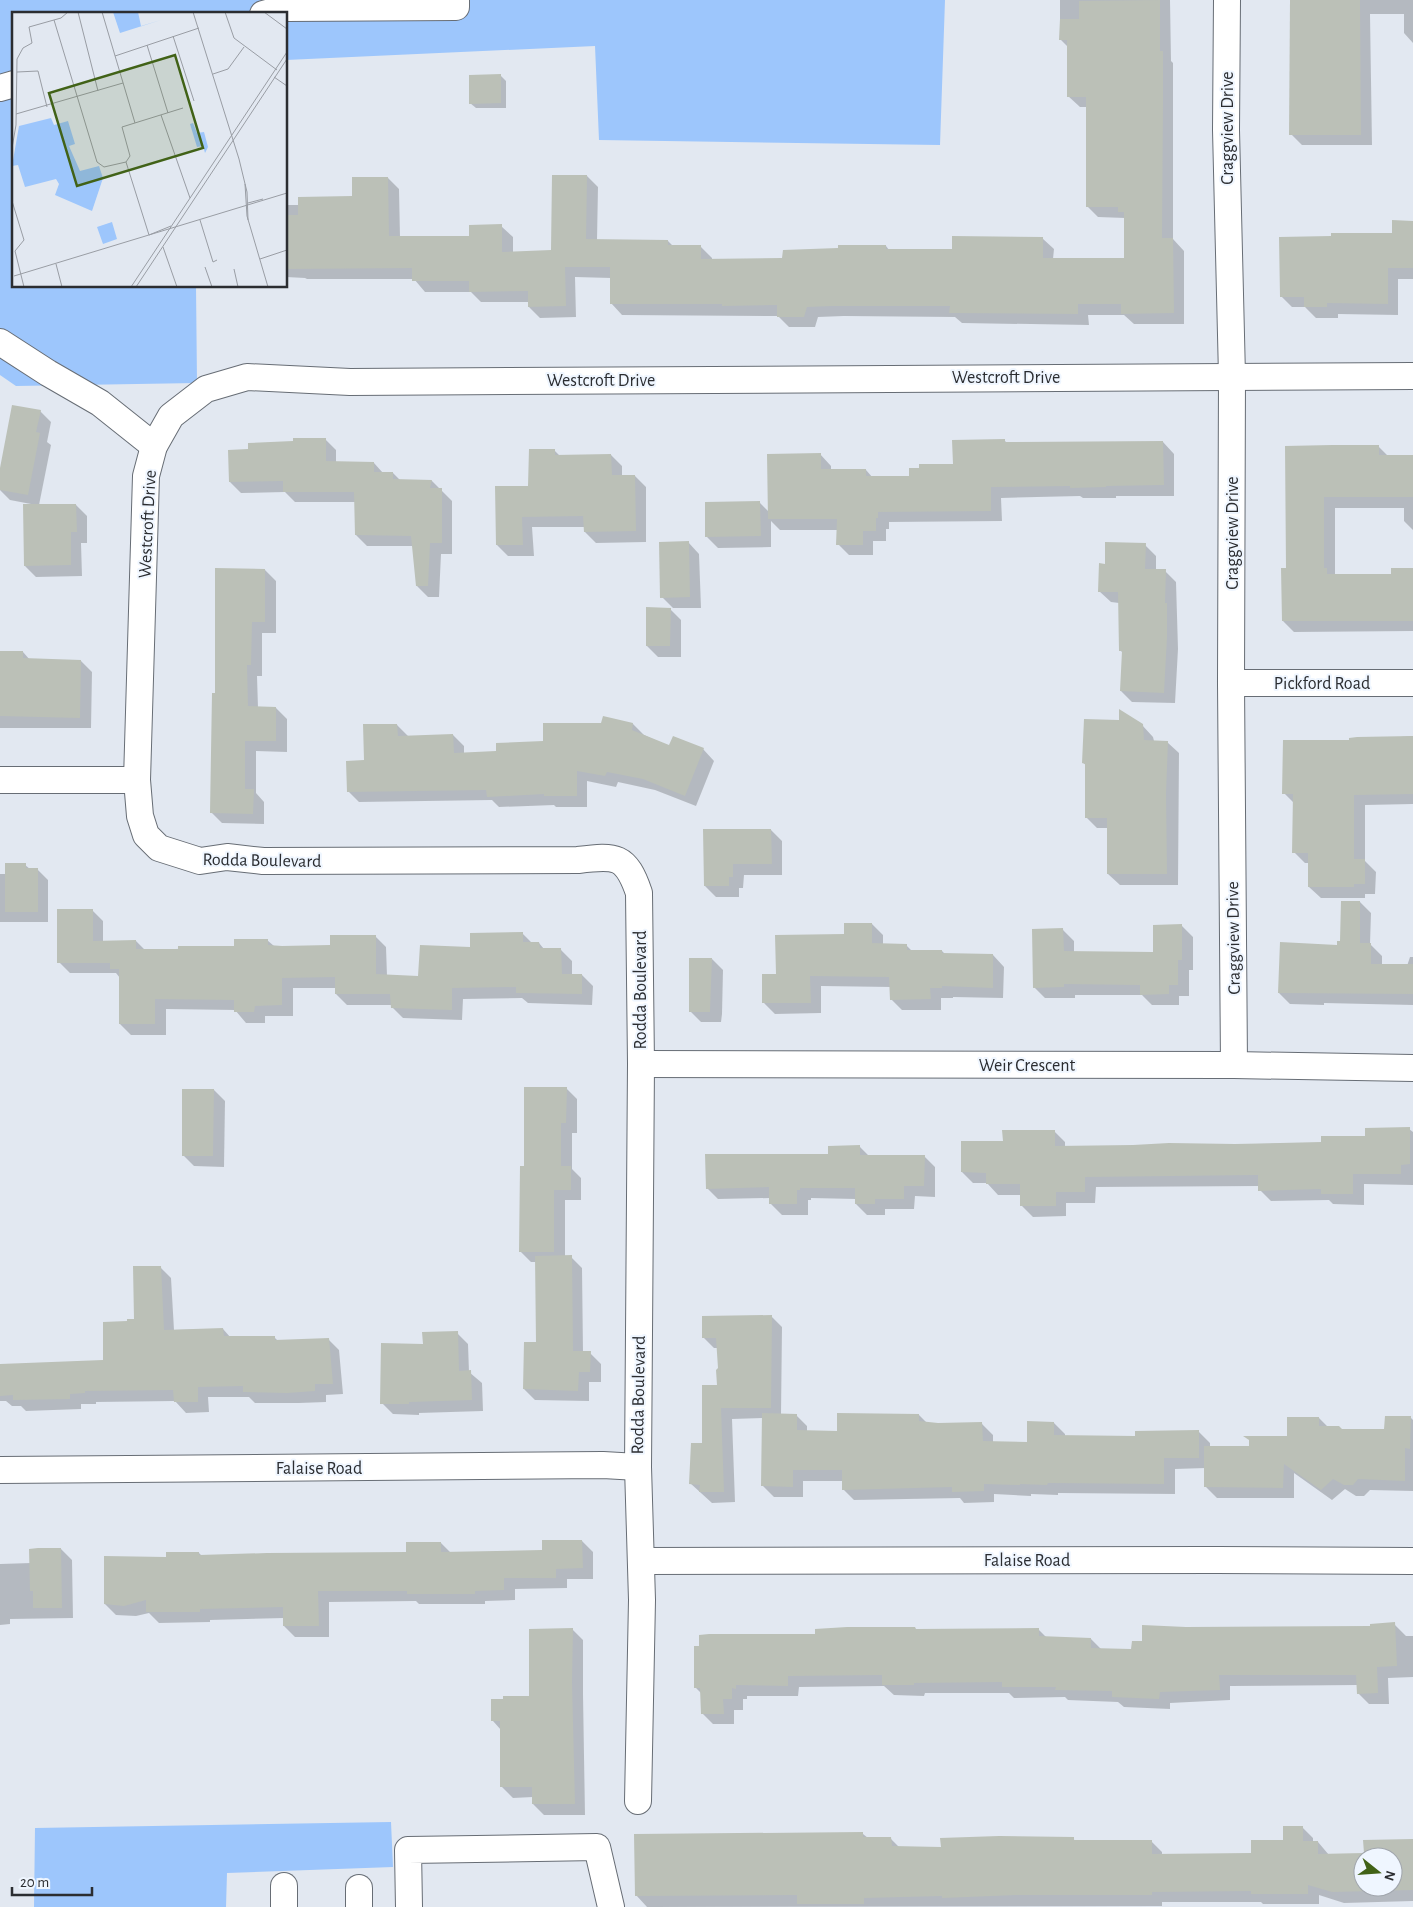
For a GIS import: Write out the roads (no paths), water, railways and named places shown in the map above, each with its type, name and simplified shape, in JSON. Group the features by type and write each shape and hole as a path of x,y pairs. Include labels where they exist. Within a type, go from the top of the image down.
{"street":[{"path":"270,12 286,8 456,6 456,0"},
{"name":"Craggview Drive","path":"1227,0 1226,130 1232,376 1231,683 1234,1065"},
{"path":"0,88 12,84"},
{"path":"0,342 100,403 154,446"},
{"name":"Westcroft Drive","path":"137,780 146,476 154,446 171,416 189,400 206,389 247,377 301,378 350,382 1413,376"},
{"name":"Pickford Road","path":"1231,683 1413,684"},
{"path":"0,780 137,780"},
{"name":"Rodda Boulevard","path":"137,780 140,816 146,835 159,848 200,861 227,857 263,861 569,860 605,856 624,862 632,874 639,893 641,1064 638,1467 641,1561 638,1801"},
{"name":"Weir Crescent","path":"641,1064 1234,1065 1413,1068"},
{"name":"Falaise Road","path":"0,1470 603,1465 638,1467"},
{"name":"Falaise Road","path":"641,1561 1413,1561"},
{"path":"409,1907 408,1850 597,1847 611,1907"}]}
